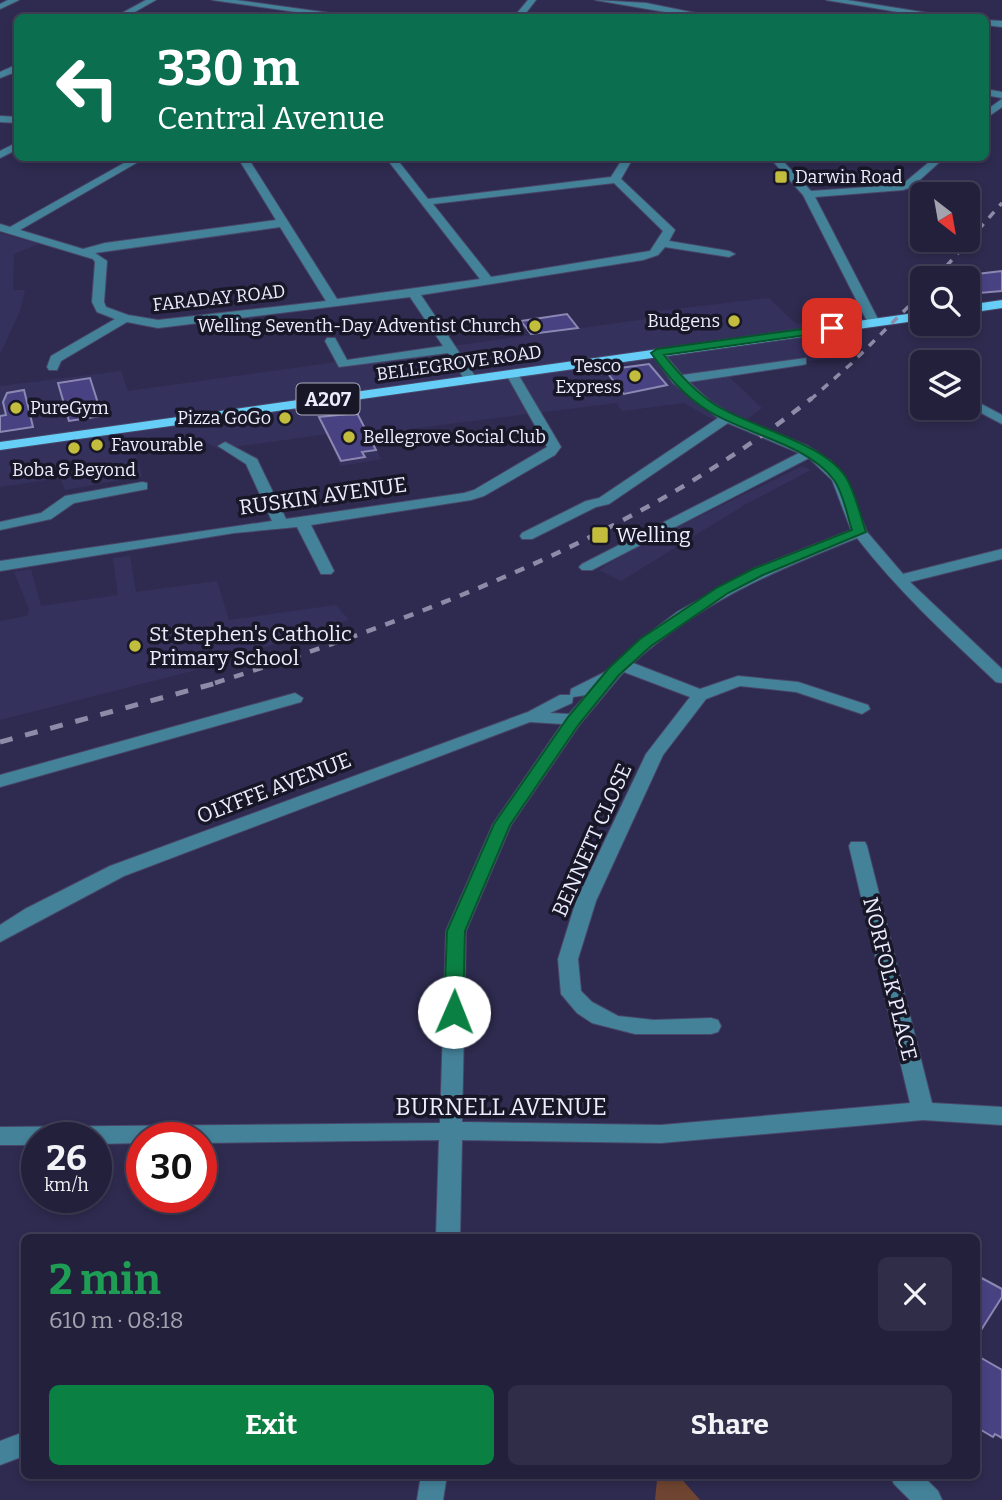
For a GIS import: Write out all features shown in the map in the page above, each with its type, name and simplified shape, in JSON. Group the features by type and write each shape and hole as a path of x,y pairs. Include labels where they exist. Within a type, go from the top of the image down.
{"main road":[{"path":"980,307 1002,304"},
{"name":"BELLEGROVE ROAD","path":"0,446 910,318"}],"street":[{"path":"0,7 15,0"},
{"path":"125,14 152,0"},
{"path":"216,0 331,14"},
{"path":"274,14 296,0"},
{"path":"520,14 532,0"},
{"path":"599,0 648,2 699,14"},
{"path":"830,0 927,14"},
{"path":"6,229 134,161"},
{"path":"245,161 333,303"},
{"path":"393,161 488,281"},
{"path":"616,180 616,175 626,161"},
{"path":"778,161 808,194 874,323"},
{"path":"808,194 899,188 908,185 936,161"},
{"path":"426,202 616,180"},
{"path":"471,379 413,292 643,257 654,253 670,233 616,180"},
{"path":"6,229 85,252 113,245 282,223"},
{"path":"662,243 729,254"},
{"name":"FARADAY ROAD","path":"85,252 101,261 98,302 101,309 146,323 169,324 413,292"},
{"path":"53,367 55,359 125,318"},
{"path":"331,341 343,364 451,349"},
{"path":"657,353 696,398 727,418 809,453 826,464 842,480 859,532 899,580 1002,678"},
{"path":"678,380 748,375 802,361"},
{"name":"RUSKIN AVENUE","path":"0,566 479,493 550,452 554,443 512,374"},
{"path":"980,408 1002,420"},
{"path":"527,536 591,504 604,501 727,418"},
{"path":"225,446 252,461 281,525"},
{"path":"587,567 809,453"},
{"path":"12,524 46,516 70,499 142,486"},
{"path":"302,522 326,571"},
{"path":"448,1234 456,931 502,824 574,720 618,668 646,643 723,590 758,572 859,532"},
{"path":"899,580 1002,554"},
{"path":"528,718 618,668 700,695 738,681 798,687 862,709"},
{"name":"BENNETT CLOSE","path":"700,695 655,754 581,914 572,943 568,972 571,994 579,1005 601,1020 648,1028 710,1026"},
{"path":"0,781 295,698"},
{"name":"OLYFFE AVENUE","path":"0,934 32,914 117,871 528,718 574,720"},
{"name":"NORFOLK PLACE","path":"858,846 923,1111"},
{"name":"BURNELL AVENUE","path":"0,1136 452,1131 661,1134 923,1111 1002,1116"},
{"path":"0,1453 21,1445"},
{"path":"430,1500 433,1479"},
{"path":"907,1479 929,1500"}],"shaded area":[{"path":"0,233 39,244 14,254 13,290 25,290 20,311 0,354"},
{"path":"769,298 796,324 830,316 851,335 832,358 725,373 762,408 736,428 708,417 684,403 622,411 616,403 409,429 411,434 372,440 381,459 340,466 327,434 219,449 203,441 135,451 142,476 65,490 60,478 0,487 0,386 121,371 128,391 646,319 642,313"},
{"path":"802,466 811,470 746,504 621,581 599,570 627,552"},
{"name":"St Stephen's Catholic Primary School","path":"130,556 136,592 217,581 229,620 336,605 349,620 192,671 0,720 0,621 27,616 29,609 14,572 31,569 41,606 118,595 113,558"},
{"path":"682,1479 700,1500 655,1500 657,1480"}],"building":[{"path":"1002,271 1002,291 980,293 980,274"},
{"path":"567,314 578,328 531,334 521,321"},
{"name":"Tesco Express","path":"649,364 667,385 624,394 605,370"},
{"path":"90,378 102,416 69,421 58,383"},
{"name":"PureGym","path":"24,390 33,427 0,432 0,416 6,415 3,402 7,393"},
{"name":"Bellegrove Social Club","path":"357,413 376,450 362,452 365,457 341,461 319,417"},
{"path":"980,1277 1002,1289 1002,1297 980,1332"},
{"path":"980,1357 1002,1370 1002,1438 995,1434 993,1437 980,1429"}],"railway":[{"path":"947,266 1002,203"},
{"path":"810,400 852,363 910,305"},
{"path":"215,683 372,630 527,567 602,531 675,491 745,447 812,398"},
{"path":"0,742 220,682"}],"place":[{"name":"Darwin Road","path":"781,177"},
{"name":"Budgens","path":"734,321"},
{"name":"Welling Seventh-Day Adventist Church","path":"535,326"},
{"name":"Tesco Express","path":"635,376"},
{"name":"PureGym","path":"16,408"},
{"name":"Pizza GoGo","path":"285,418"},
{"name":"Bellegrove Social Club","path":"349,437"},
{"name":"Favourable","path":"97,445"},
{"name":"Boba & Beyond","path":"74,448"},
{"name":"Welling","path":"600,535"},
{"name":"St Stephen's Catholic Primary School","path":"135,646"}],"route":[{"path":"454,1012 456,931 502,824 574,720 614,672 683,615 723,590 758,572 859,532 842,480 826,464 786,442 727,418 682,385 657,353 832,328"}]}
